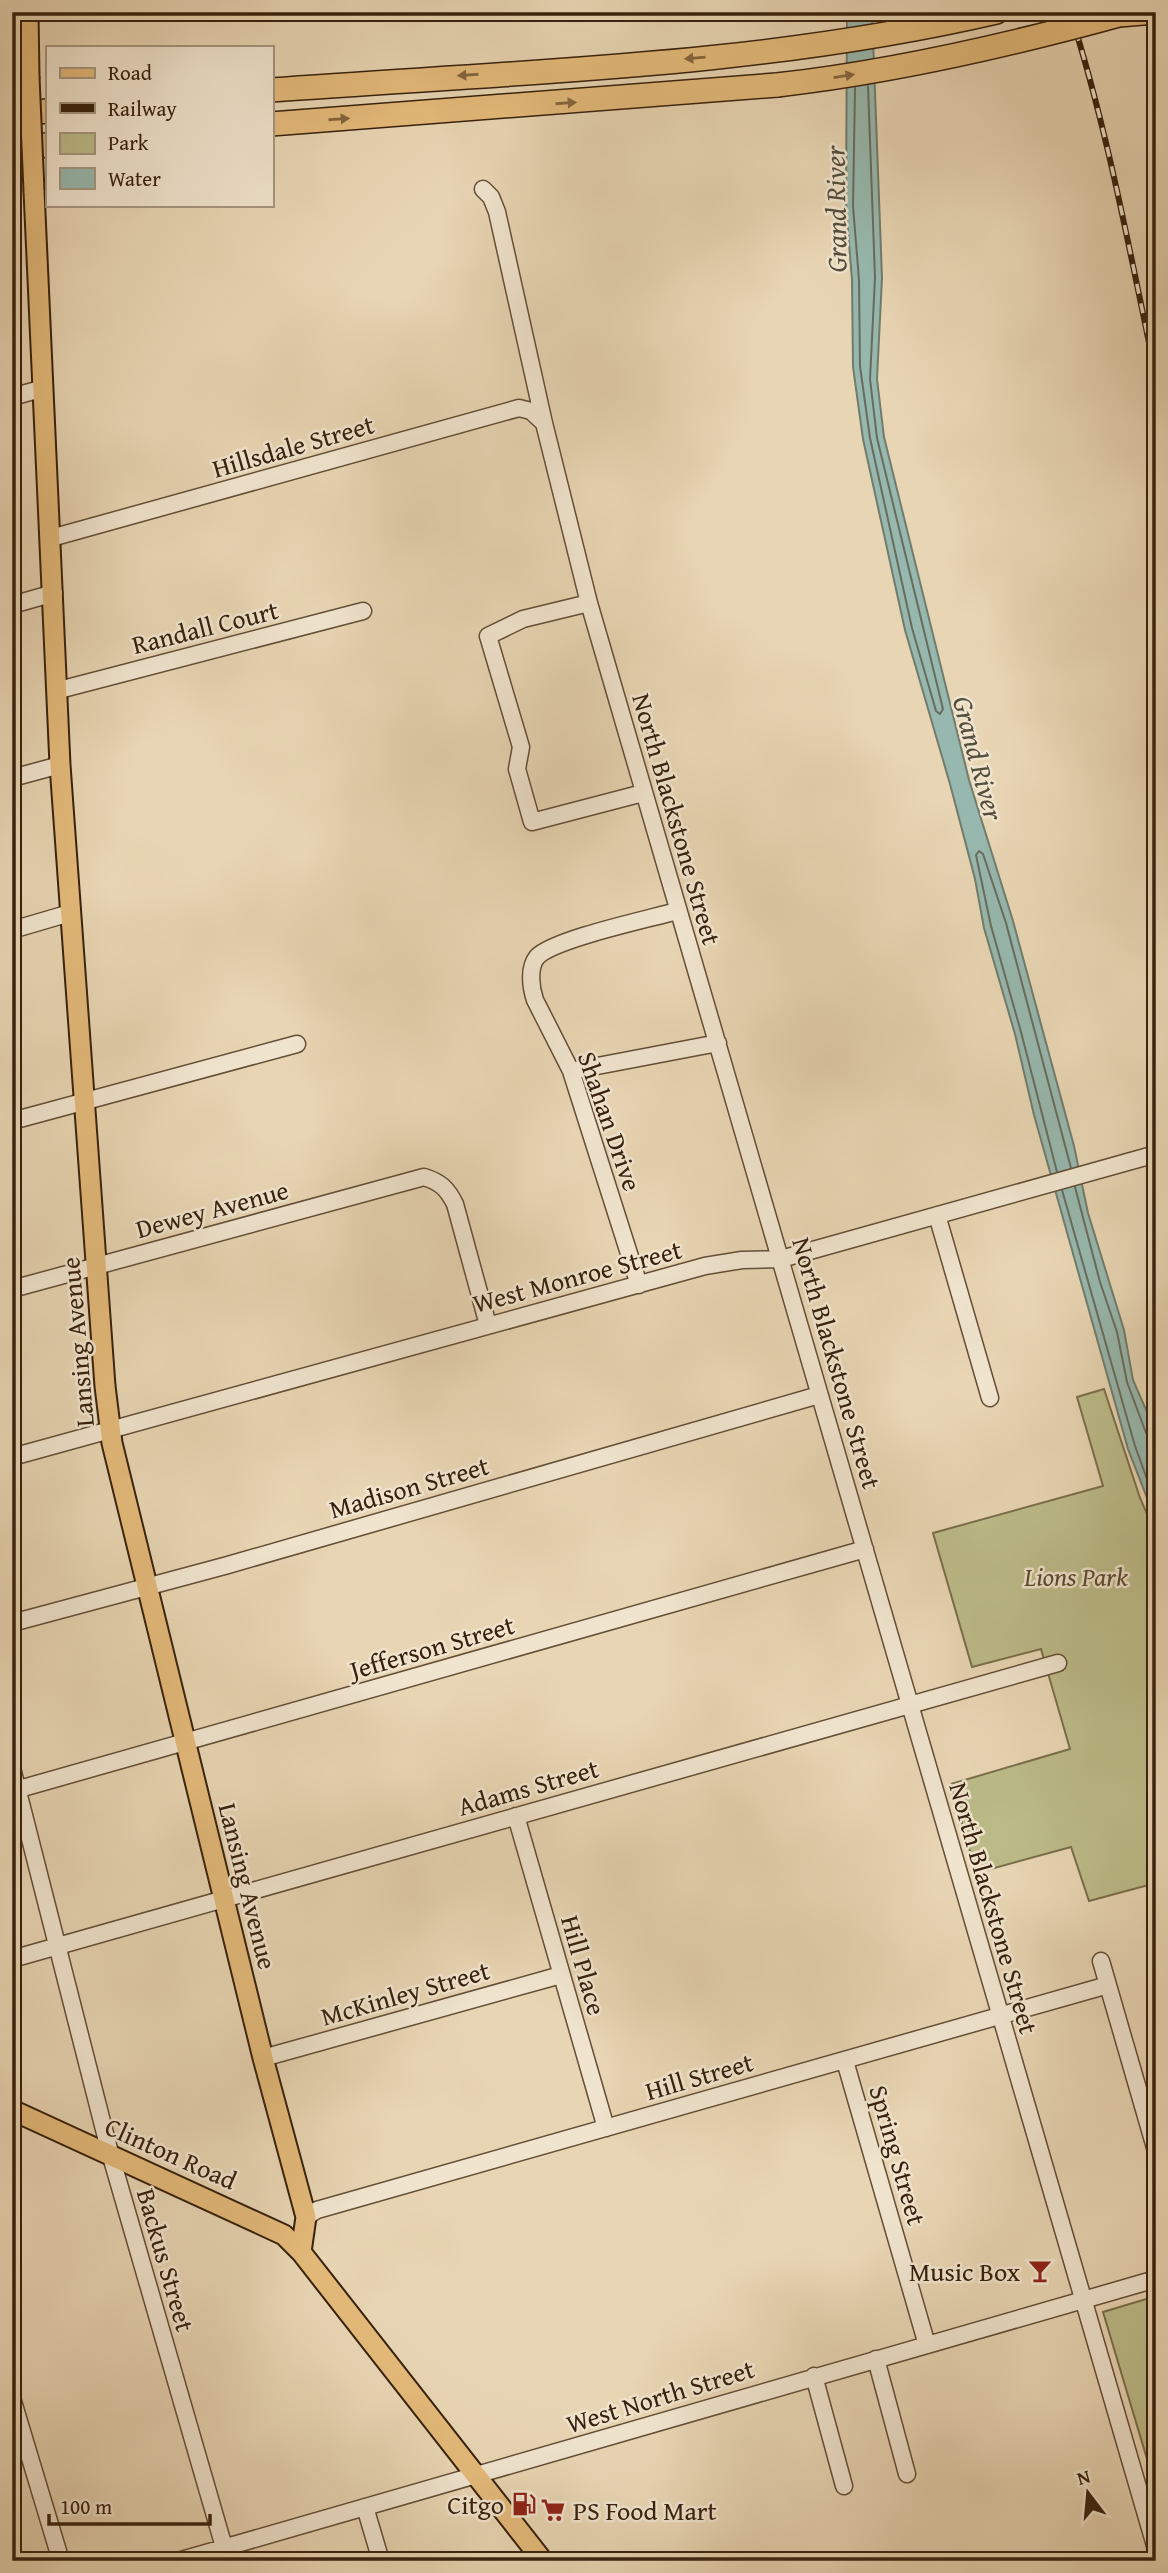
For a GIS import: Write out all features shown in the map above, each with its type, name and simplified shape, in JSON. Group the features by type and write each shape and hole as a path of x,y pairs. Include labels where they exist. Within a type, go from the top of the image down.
{"highway":[{"path":"273,90 763,52 891,34 996,12"},
{"path":"273,124 776,85 932,61 1123,14 1155,12"},
{"path":"12,115 46,111"},
{"path":"12,149 46,145"}],"main road":[{"name":"Lansing Avenue","path":"28,12 34,191 59,690 60,765 105,1386 112,1443 263,2058 306,2217 301,2252"},
{"name":"Clinton Road","path":"12,2110 270,2227 285,2235 301,2252"},
{"path":"301,2252 477,2475 533,2553 543,2561"}],"street":[{"name":"North Blackstone Street","path":"483,189 491,197 497,212 544,422 589,603 643,793 719,1043 908,1704 1156,2550"},
{"path":"12,397 44,388"},
{"name":"Hillsdale Street","path":"51,538 519,408 531,411 544,422"},
{"path":"12,605 54,593"},
{"path":"589,603 523,619 488,636 521,747 517,769 532,822 643,793"},
{"name":"Randall Court","path":"59,690 363,611"},
{"path":"12,778 60,765"},
{"name":"Shahan Drive","path":"639,1285 571,1071 535,999 532,967 537,957 564,942 677,911"},
{"path":"12,930 70,913"},
{"path":"571,1071 719,1043"},
{"path":"12,1121 297,1044"},
{"name":"West Monroe Street","path":"12,1457 705,1266 742,1260 781,1259 1156,1154"},
{"name":"Dewey Avenue","path":"12,1290 424,1177 439,1182 449,1191 455,1204 488,1325"},
{"path":"937,1215 990,1398"},
{"name":"Madison Street","path":"12,1623 819,1395"},
{"name":"Jefferson Street","path":"15,1790 865,1549"},
{"name":"Adams Street","path":"12,1959 1058,1662"},
{"name":"Backus Street","path":"12,1768 15,1790 110,2154 226,2554"},
{"name":"Hill Place","path":"516,1816 607,2128"},
{"path":"1101,1961 1156,2151"},
{"name":"McKinley Street","path":"263,2058 561,1975"},
{"name":"Hill Street","path":"306,2217 317,2210 1108,1985"},
{"name":"Spring Street","path":"845,2060 927,2345"},
{"name":"West North Street","path":"178,2561 226,2554 365,2507 1156,2279"},
{"path":"876,2359 908,2474"},
{"path":"814,2376 844,2486"},
{"path":"12,2398 61,2561"},
{"path":"365,2507 381,2561"},
{"path":"1143,2561 1156,2557"}],"green space":[{"name":"Lions Park","path":"1104,1389 1140,1498 1156,1534 1156,1883 1089,1901 1071,1847 976,1873 951,1784 1070,1749 1041,1649 972,1667 933,1533 1103,1486 1077,1397"},
{"path":"1156,2296 1156,2489 1103,2312"}],"water":[{"name":"Grand River","path":"847,12 872,12 882,278 877,379 884,437 969,780 1013,921 1074,1146 1088,1213 1124,1330 1133,1380 1156,1441 1156,1521 1128,1449 1034,1115 1015,1034 984,928 975,879 950,784 905,630 863,439 853,367 852,280 846,207"}],"railway":[{"path":"1070,12 1107,147 1156,376"}],"place":[{"name":"Music Box","path":"1040,2271"},
{"name":"Citgo","path":"524,2504"},
{"name":"PS Food Mart","path":"553,2510"}]}
